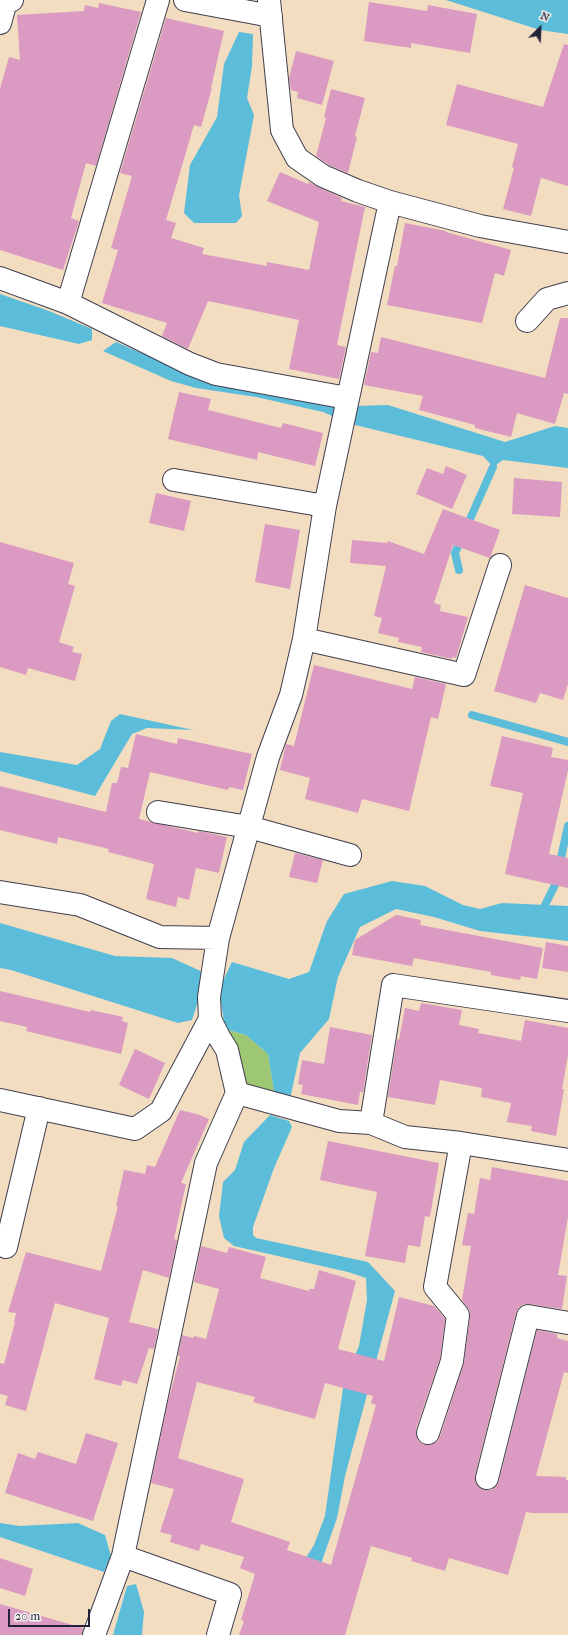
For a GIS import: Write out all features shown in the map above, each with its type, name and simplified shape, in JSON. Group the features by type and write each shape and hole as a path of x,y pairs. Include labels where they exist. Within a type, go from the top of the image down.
{"street":[{"path":"0,23 6,1 12,0"},
{"path":"68,303 158,0"},
{"path":"185,0 270,8 282,130 297,158 323,176 358,191 390,202 480,226 568,242"},
{"path":"0,1100 135,1129 161,1111 210,998 218,938 268,757 291,695 304,639 325,506 390,202"},
{"path":"0,278 68,303 190,364 216,374 347,398"},
{"path":"527,321 547,299 568,293"},
{"path":"174,480 325,506"},
{"path":"304,639 464,676 500,565"},
{"path":"158,812 249,827 350,855"},
{"path":"0,892 80,905 160,937 218,938"},
{"path":"372,1123 393,985 568,1011"},
{"path":"94,1635 123,1556 206,1164 237,1093 227,1050 219,1037 210,998"},
{"path":"237,1093 339,1121 372,1123 405,1137 461,1143 568,1160"},
{"path":"6,1247 39,1108"},
{"path":"428,1433 452,1361 458,1315 435,1287 461,1143"},
{"path":"487,1478 528,1316 568,1322"},
{"path":"123,1556 230,1594 218,1635"}],"green space":[{"path":"225,1029 246,1035 268,1054 274,1091 284,1096 248,1086"}],"water":[{"path":"446,0 568,0 568,34 540,30"},
{"path":"239,32 253,34 252,66 247,98 254,115 239,195 242,216 236,223 194,223 184,213 190,165 217,117 224,64"},
{"path":"0,294 49,311 92,329 92,340 79,344 0,326"},
{"path":"116,342 199,378 355,406 388,405 505,442 555,426 568,428 568,468 503,460 493,467 483,456 351,424 323,412 256,397 196,388 171,381 103,351"},
{"path":"120,714 193,730 147,728 132,734 95,796 0,771 0,752 77,765 100,749 111,721"},
{"path":"392,881 425,886 463,905 480,909 502,903 568,906 568,941 480,931 434,917 396,909 360,927 338,977 329,1019 300,1053 290,1099 274,1091 268,1054 246,1035 225,1029 219,989 232,962 289,979 309,972 327,921 344,894"},
{"path":"0,923 115,956 172,958 205,973 203,986 192,1020 178,1023 11,970 0,968"},
{"path":"270,1115 289,1121 292,1127 274,1168 253,1227 253,1235 256,1238 368,1262 395,1291 345,1476 337,1518 323,1558 301,1635 304,1561 314,1545 325,1516 344,1381 359,1346 367,1300 366,1278 348,1272 234,1246 224,1238 219,1216 223,1182 235,1170 244,1142"},
{"path":"0,1523 20,1526 78,1523 105,1535 111,1556 104,1572 0,1537"},
{"path":"136,1584 144,1612 142,1635 113,1635 127,1586"}],"building":[{"path":"369,2 427,11 428,5 477,14 470,53 411,43 411,48 364,41"},
{"path":"99,3 141,12 96,166 86,163 71,218 79,221 63,270 0,250 0,89 9,57 20,60 17,15 84,11 85,5 98,8"},
{"path":"166,18 224,31 212,88 201,127 194,125 166,220 176,223 171,238 204,248 202,254 267,266 267,262 309,270 319,222 267,201 280,172 308,184 309,182 342,198 341,201 365,207 337,345 346,347 339,379 289,369 299,320 208,301 188,349 162,336 167,323 102,303 118,250 111,248 132,176 120,173"},
{"path":"564,44 568,45 568,186 541,178 531,216 503,209 514,168 512,167 518,144 446,125 457,84 543,107"},
{"path":"296,51 334,61 322,105 297,98 298,92 291,90 289,78"},
{"path":"331,89 365,98 355,136 357,137 348,173 329,165 316,156 326,118 324,117"},
{"path":"405,223 446,231 511,250 504,276 495,273 482,323 387,305 395,266 397,266"},
{"path":"560,318 568,318 568,394 564,393 555,424 517,413 511,437 475,428 475,425 419,410 423,396 364,385 371,352 378,353 381,337 545,378"},
{"path":"179,392 211,399 208,410 281,428 283,423 323,433 315,466 258,452 257,460 168,439"},
{"path":"446,466 467,475 452,509 416,494 427,468 443,474"},
{"path":"514,478 562,482 560,517 512,514"},
{"path":"156,493 191,501 184,531 149,523"},
{"path":"443,509 500,530 490,558 453,545 434,603 441,605 440,611 468,617 456,658 452,657 452,659 421,652 422,647 398,642 399,638 378,633 382,618 374,616 386,566 350,563 352,540 387,543 388,541 424,554"},
{"path":"265,524 300,530 290,589 255,582"},
{"path":"0,542 74,563 68,584 75,586 59,642 74,647 72,652 82,654 75,681 28,668 26,675 0,667"},
{"path":"525,585 568,598 568,684 563,700 540,693 536,703 494,691"},
{"path":"314,665 412,689 415,677 446,684 438,719 431,717 409,811 362,799 358,813 305,799 310,778 280,770 286,744 294,746"},
{"path":"136,734 177,744 178,738 252,754 243,790 229,787 228,790 150,772 139,819 198,833 199,831 227,837 219,873 196,868 189,900 178,897 176,907 146,899 154,864 108,852 109,849 58,837 57,844 0,830 0,786 106,812 112,783 117,783 121,767 128,768"},
{"path":"502,736 553,748 551,757 568,760 568,770 549,854 568,858 568,888 505,874 523,793 490,786"},
{"path":"295,853 323,860 317,883 289,877"},
{"path":"396,915 421,920 420,925 543,948 537,979 521,976 520,980 491,975 491,972 414,958 412,966 352,955 355,940"},
{"path":"546,942 568,946 568,972 542,968"},
{"path":"0,991 90,1012 91,1010 123,1017 122,1021 128,1023 121,1054 26,1031 27,1027 0,1021"},
{"path":"421,1003 462,1010 459,1025 479,1029 478,1033 521,1041 525,1020 568,1028 568,1055 556,1136 531,1131 532,1126 507,1122 511,1103 481,1097 482,1088 440,1080 435,1105 388,1097 397,1039 399,1040 405,1008 419,1011"},
{"path":"330,1027 372,1035 363,1092 360,1092 358,1105 301,1094 303,1085 298,1084 302,1060 324,1064"},
{"path":"135,1049 165,1063 149,1099 119,1085"},
{"path":"180,1110 197,1114 209,1119 181,1183 186,1184 174,1239 177,1240 169,1278 143,1270 129,1322 158,1329 154,1349 149,1348 137,1384 123,1380 121,1386 94,1379 109,1318 55,1303 26,1411 5,1405 8,1396 0,1394 0,1363 4,1364 15,1322 16,1313 8,1312 26,1252 101,1271 118,1206 116,1206 124,1170 145,1174 147,1165 155,1167"},
{"path":"328,1141 439,1163 430,1217 425,1216 420,1247 408,1245 405,1263 365,1256 377,1192 320,1180"},
{"path":"492,1167 568,1181 568,1217 558,1275 567,1276 562,1309 524,1304 519,1307 516,1313 475,1475 475,1481 479,1487 484,1490 491,1490 499,1481 537,1330 557,1334 557,1338 568,1341 568,1373 564,1372 536,1476 566,1477 566,1480 568,1480 568,1513 526,1512 508,1575 449,1558 445,1571 411,1561 412,1558 371,1546 345,1635 239,1635 244,1621 241,1620 255,1574 240,1568 244,1557 201,1544 199,1551 170,1542 172,1535 160,1532 174,1489 151,1483 167,1406 180,1356 178,1356 182,1335 206,1339 219,1289 194,1282 201,1246 227,1253 229,1247 266,1257 260,1278 309,1291 309,1289 314,1289 319,1270 356,1281 338,1349 384,1361 399,1297 434,1306 445,1319 440,1358 416,1429 416,1435 419,1442 424,1445 431,1445 437,1442 440,1437 464,1363 470,1311 462,1300 471,1246 462,1245 468,1213 474,1214 480,1178 490,1180","holes":["197,1382 255,1397 253,1402 315,1419 325,1383 373,1396 371,1403 376,1405 331,1565 287,1550 290,1542 231,1522 244,1479 178,1458"]},
{"path":"86,1433 118,1443 93,1521 5,1493 18,1453 35,1459 38,1452 76,1464"},
{"path":"0,1558 33,1569 25,1596 0,1588"},
{"path":"0,1604 83,1628 82,1635 0,1635"}],"waterway":[{"path":"459,570 455,553 493,467"},
{"path":"472,715 568,742"},
{"path":"545,905 555,885 568,826"}]}
